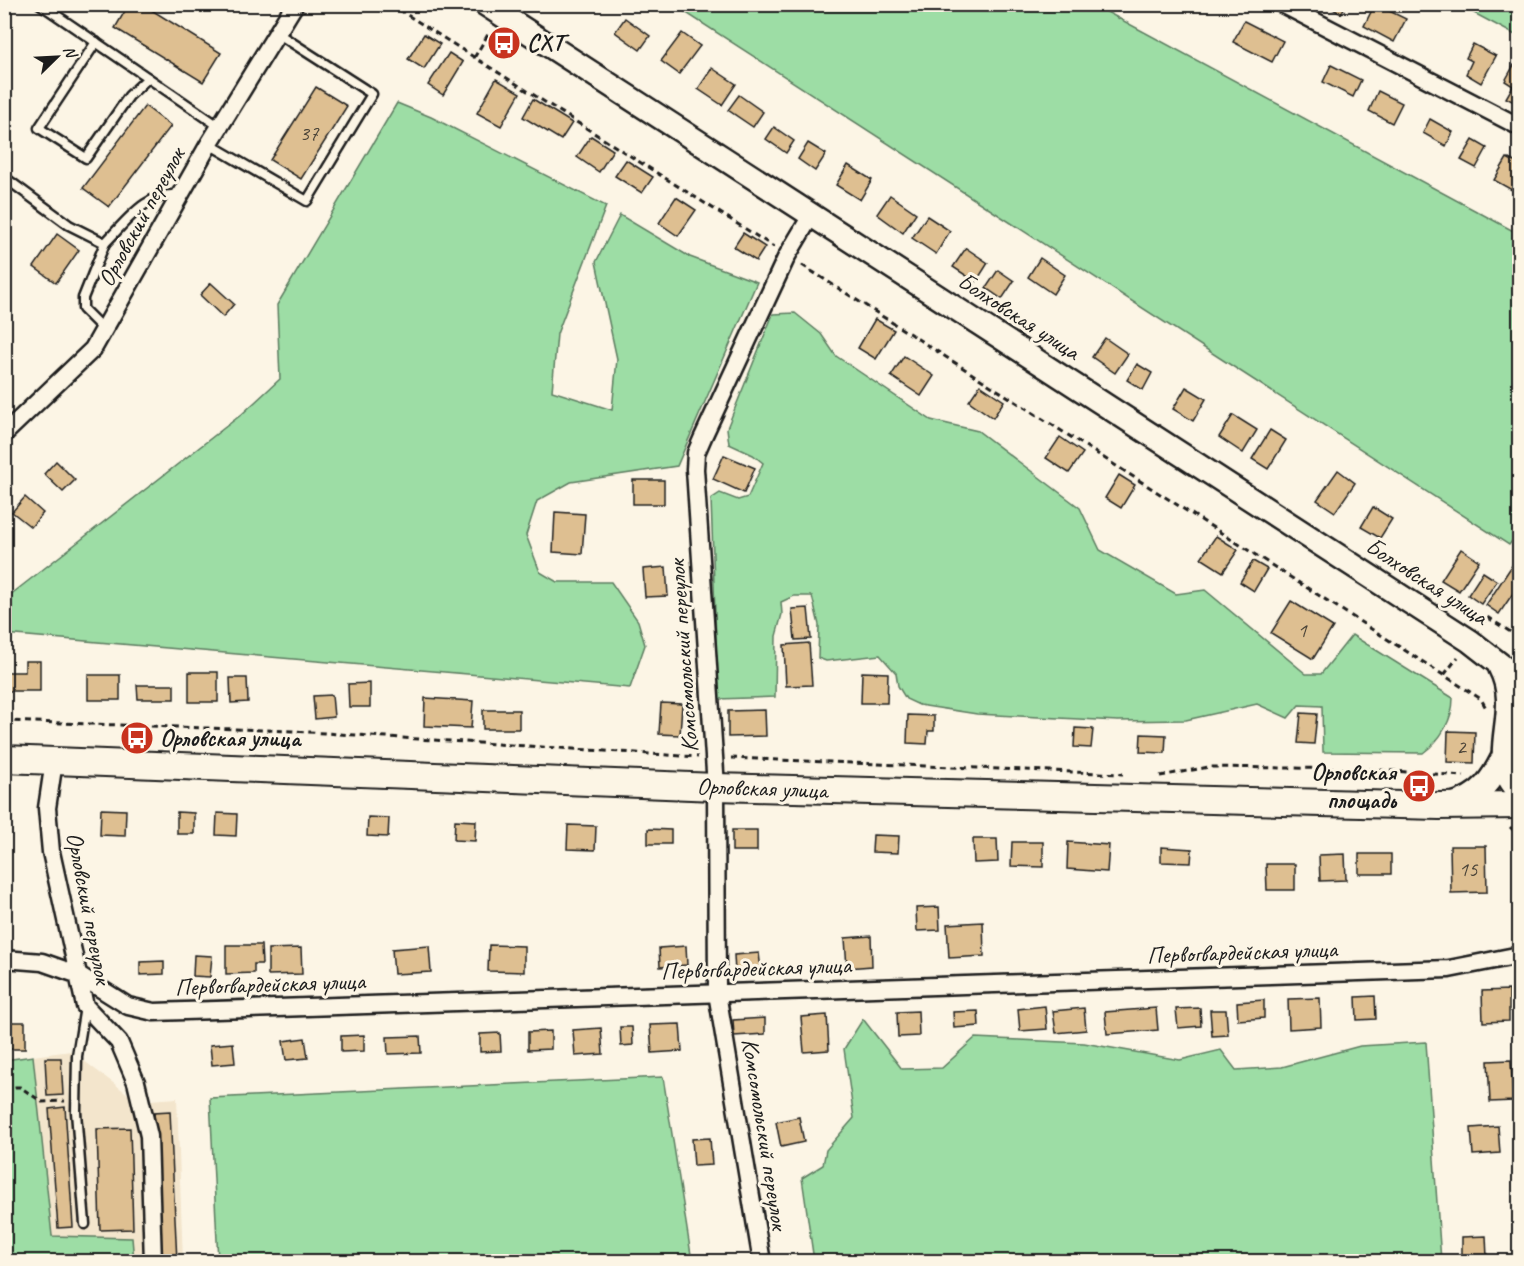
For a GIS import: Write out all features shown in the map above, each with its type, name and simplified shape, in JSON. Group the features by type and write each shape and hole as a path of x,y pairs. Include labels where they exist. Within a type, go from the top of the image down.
{"main road":[{"name":"Болховская улица","path":"484,4 1480,648 1520,680"},
{"path":"1480,648 1503,670 1512,688 1517,714 1516,736 1506,757 1506,771 1512,786 1520,792"},
{"path":"1447,806 1475,796 1485,788 1494,777 1516,736"},
{"name":"Орловская улица","path":"4,759 716,787 1447,806 1520,805"}],"street":[{"name":"Орловский переулок","path":"4,434 93,349 182,196 209,144 295,4"},
{"path":"1282,4 1520,127"},
{"name":"Комсомольский переулок","path":"762,1262 717,993 716,787 695,470 696,453 788,256 812,214"},
{"name":"Орловский переулок","path":"54,761 47,808 51,852 85,1006 119,1042 136,1082 149,1136 153,1262"},
{"name":"Первогвардейская улица","path":"4,959 42,962 78,975 128,1006 154,1012 1449,969 1520,955"}],"lane":[{"path":"40,4 220,127"},
{"path":"209,144 307,201 372,94 278,33"},
{"path":"96,42 39,128 86,158 129,96 148,78"},
{"path":"4,177 69,225 105,243"},
{"path":"104,330 83,309 83,298 105,243 144,204 170,194 182,196"},
{"path":"85,1006 77,1056 76,1101 85,1224"}],"path":[{"path":"390,4 1481,699 1491,718"},
{"path":"4,721 293,731 714,758 1133,775"},
{"path":"1155,776 1209,767 1365,769 1467,776"},
{"path":"4,1087 20,1087 42,1102 76,1101"}],"shaded area":[{"path":"71,1051 137,1101 177,1098 183,1261 134,1261 131,1238 52,1237 33,1056"}],"green space":[{"path":"674,5 1094,5 1519,234 1519,532 1509,545"},
{"path":"1459,5 1519,5 1519,37"},
{"path":"397,103 431,117 606,206 557,334 552,391 612,410 617,359 596,262 620,215 690,257 757,282 677,466 571,482 537,501 526,535 540,572 557,582 611,582 638,621 645,645 630,688 5,634 5,599 242,414 280,379 277,305"},
{"path":"795,313 821,334 836,356 931,420 978,431 1080,508 1100,550 1176,594 1205,590 1306,674 1321,674 1352,635 1453,698 1451,714 1445,728 1423,753 1323,752 1322,706 1299,705 1288,718 1257,704 1186,720 1118,721 977,714 919,705 906,699 898,686 896,673 880,655 826,661 818,658 819,625 812,596 794,596 781,602 782,614 776,636 775,697 718,699 711,499 720,493 738,500 748,497 763,463 753,455 729,444 727,428 773,314"},
{"path":"863,1019 902,1069 942,1068 975,1038 1084,1043 1180,1060 1221,1050 1236,1070 1282,1067 1360,1046 1426,1042 1441,1261 814,1261 802,1178 823,1165 826,1150 854,1118 844,1049"},
{"path":"33,1056 52,1236 132,1238 134,1261 5,1261 5,1060"},
{"path":"663,1077 692,1261 218,1261 210,1098"}],"building":[{"path":"129,4 142,4 221,53 203,82 115,28"},
{"path":"1325,4 1346,4 1341,14"},
{"path":"1375,4 1406,19 1394,42 1364,26"},
{"path":"625,18 650,36 640,50 615,32"},
{"path":"1244,21 1283,41 1272,62 1233,42"},
{"path":"682,33 700,46 679,74 661,61"},
{"path":"424,34 440,44 424,69 408,59"},
{"path":"1473,44 1496,56 1481,83 1466,74 1472,61 1466,58"},
{"path":"449,53 463,62 443,95 428,85"},
{"path":"1331,65 1361,80 1353,97 1323,82"},
{"path":"1514,65 1520,68 1520,105 1506,98 1513,86 1505,81"},
{"path":"712,68 736,84 722,105 698,89"},
{"path":"496,79 520,93 501,126 477,113"},
{"path":"316,87 347,106 301,179 270,160"},
{"path":"1378,91 1402,103 1392,123 1369,111"},
{"path":"739,95 763,112 753,127 728,110"},
{"path":"533,99 572,123 561,140 523,117"},
{"path":"145,106 171,126 109,207 83,188"},
{"path":"1430,119 1453,132 1446,146 1423,133"},
{"path":"774,127 794,141 786,153 766,139"},
{"path":"591,136 613,150 599,172 577,157"},
{"path":"1473,140 1487,148 1476,168 1461,160"},
{"path":"808,143 826,154 815,171 798,159"},
{"path":"1507,158 1520,165 1519,194 1494,180"},
{"path":"626,160 653,177 642,193 615,176"},
{"path":"848,165 872,180 860,200 836,185"},
{"path":"890,195 916,213 903,233 877,214"},
{"path":"676,197 696,210 678,236 659,223"},
{"path":"927,216 950,231 936,254 912,238"},
{"path":"743,233 765,247 756,261 734,247"},
{"path":"57,234 79,250 56,283 34,267"},
{"path":"966,248 988,263 976,282 953,267"},
{"path":"1040,258 1065,275 1053,294 1028,277"},
{"path":"998,270 1014,281 1002,299 986,288"},
{"path":"211,283 234,304 223,317 200,295"},
{"path":"875,319 894,330 876,359 858,348"},
{"path":"1105,338 1128,354 1115,373 1092,357"},
{"path":"904,356 934,376 921,396 891,376"},
{"path":"1137,364 1152,373 1143,390 1127,380"},
{"path":"980,385 1004,401 993,418 969,401"},
{"path":"1186,387 1206,399 1193,421 1173,409"},
{"path":"1233,415 1257,430 1243,453 1219,437"},
{"path":"1270,430 1286,440 1268,469 1252,459"},
{"path":"1060,437 1083,453 1069,473 1046,458"},
{"path":"724,455 755,468 744,493 713,479"},
{"path":"56,461 75,480 63,492 44,474"},
{"path":"1338,470 1355,483 1335,512 1317,500"},
{"path":"1119,475 1135,485 1121,508 1105,498"},
{"path":"633,480 664,480 664,504 633,504"},
{"path":"25,497 43,513 31,527 12,512"},
{"path":"1373,507 1392,519 1380,538 1361,527"},
{"path":"555,512 585,514 582,554 553,552"},
{"path":"1216,536 1238,550 1223,572 1201,558"},
{"path":"1461,549 1479,561 1459,591 1441,580"},
{"path":"1253,561 1267,569 1254,591 1240,582"},
{"path":"1515,561 1520,564 1520,583 1499,614 1486,605"},
{"path":"666,567 668,596 645,597 643,569"},
{"path":"1483,572 1497,581 1481,604 1468,595"},
{"path":"1291,601 1333,627 1313,659 1271,633"},
{"path":"808,608 811,639 795,640 792,609"},
{"path":"809,643 812,685 786,686 784,645"},
{"path":"25,661 40,661 40,691 4,691 4,672 25,672"},
{"path":"189,672 218,672 218,702 189,702"},
{"path":"862,672 888,673 887,703 861,703"},
{"path":"88,675 120,675 120,700 88,700"},
{"path":"230,678 247,678 248,702 231,703"},
{"path":"370,683 370,707 349,707 348,684"},
{"path":"137,685 174,685 174,699 138,699"},
{"path":"332,695 334,717 315,719 313,696"},
{"path":"425,698 473,701 471,728 424,726"},
{"path":"661,703 682,704 680,735 659,734"},
{"path":"483,710 519,710 519,729 483,729"},
{"path":"765,710 766,736 728,737 728,711"},
{"path":"1301,713 1317,714 1314,744 1298,743"},
{"path":"908,715 934,716 934,731 928,731 927,744 907,743"},
{"path":"1075,728 1093,729 1091,748 1074,747"},
{"path":"1448,731 1475,732 1474,763 1447,762"},
{"path":"1141,734 1166,735 1165,753 1140,752"},
{"path":"101,809 126,810 125,836 100,835"},
{"path":"177,812 194,813 194,834 177,834"},
{"path":"217,813 237,814 236,836 216,835"},
{"path":"368,817 389,818 388,837 367,836"},
{"path":"455,820 476,821 475,841 454,840"},
{"path":"568,825 596,826 595,850 567,849"},
{"path":"648,829 671,830 671,844 648,844"},
{"path":"732,830 757,830 757,851 732,851"},
{"path":"873,835 899,836 898,853 872,852"},
{"path":"973,839 997,839 998,862 974,863"},
{"path":"1012,842 1043,842 1043,867 1011,866"},
{"path":"1068,842 1109,845 1107,872 1067,869"},
{"path":"1450,846 1486,846 1487,892 1451,893"},
{"path":"1161,847 1192,849 1191,863 1161,862"},
{"path":"1345,854 1346,880 1320,881 1319,855"},
{"path":"1359,854 1391,854 1391,874 1359,874"},
{"path":"1266,864 1295,864 1295,890 1267,890"},
{"path":"939,907 940,930 917,931 916,908"},
{"path":"983,922 984,956 949,958 947,924"},
{"path":"871,936 872,966 847,968 845,938"},
{"path":"226,945 261,945 262,964 254,964 254,973 226,974"},
{"path":"489,945 524,946 524,972 488,971"},
{"path":"429,946 431,972 394,974 392,949"},
{"path":"686,946 687,965 660,967 659,948"},
{"path":"301,948 302,974 268,975 268,949"},
{"path":"759,953 761,970 735,973 734,955"},
{"path":"194,955 212,956 210,977 193,976"},
{"path":"164,961 164,974 140,975 140,962"},
{"path":"1509,990 1509,1021 1483,1022 1482,991"},
{"path":"1375,996 1376,1019 1357,1020 1356,997"},
{"path":"1320,998 1321,1027 1289,1029 1288,999"},
{"path":"1264,1000 1264,1018 1238,1020 1237,1002"},
{"path":"1045,1006 1047,1029 1020,1031 1018,1009"},
{"path":"1084,1008 1086,1030 1056,1033 1053,1011"},
{"path":"1156,1008 1158,1030 1107,1034 1105,1012"},
{"path":"1200,1008 1201,1026 1178,1028 1176,1009"},
{"path":"1210,1010 1226,1010 1228,1035 1212,1036"},
{"path":"918,1011 919,1036 898,1037 897,1012"},
{"path":"978,1011 979,1026 954,1028 953,1012"},
{"path":"827,1015 829,1050 804,1052 801,1017"},
{"path":"765,1018 765,1034 734,1036 733,1020"},
{"path":"8,1022 25,1022 25,1049 8,1049"},
{"path":"680,1024 682,1051 652,1053 650,1025"},
{"path":"620,1027 632,1027 633,1045 621,1046"},
{"path":"601,1028 603,1054 575,1056 573,1030"},
{"path":"551,1031 551,1049 528,1050 528,1032"},
{"path":"500,1033 501,1051 480,1052 480,1034"},
{"path":"364,1035 364,1051 341,1052 341,1036"},
{"path":"420,1036 421,1053 388,1054 387,1037"},
{"path":"305,1038 308,1058 286,1060 283,1041"},
{"path":"233,1043 235,1063 212,1065 210,1045"},
{"path":"45,1058 61,1058 63,1095 47,1096"},
{"path":"1511,1060 1513,1101 1490,1102 1488,1061"},
{"path":"65,1107 73,1227 58,1228 49,1109"},
{"path":"170,1111 177,1262 161,1262 154,1112"},
{"path":"799,1117 804,1142 781,1147 776,1122"},
{"path":"1498,1126 1500,1153 1473,1155 1471,1128"},
{"path":"130,1128 133,1229 100,1230 97,1129"},
{"path":"710,1138 712,1165 694,1166 692,1139"},
{"path":"1486,1236 1487,1258 1462,1259 1462,1237"}],"place":[{"name":"СХТ","path":"504,43"},
{"name":"Орловская улица","path":"137,738"},
{"name":"Орловская площадь","path":"1419,786"}]}
